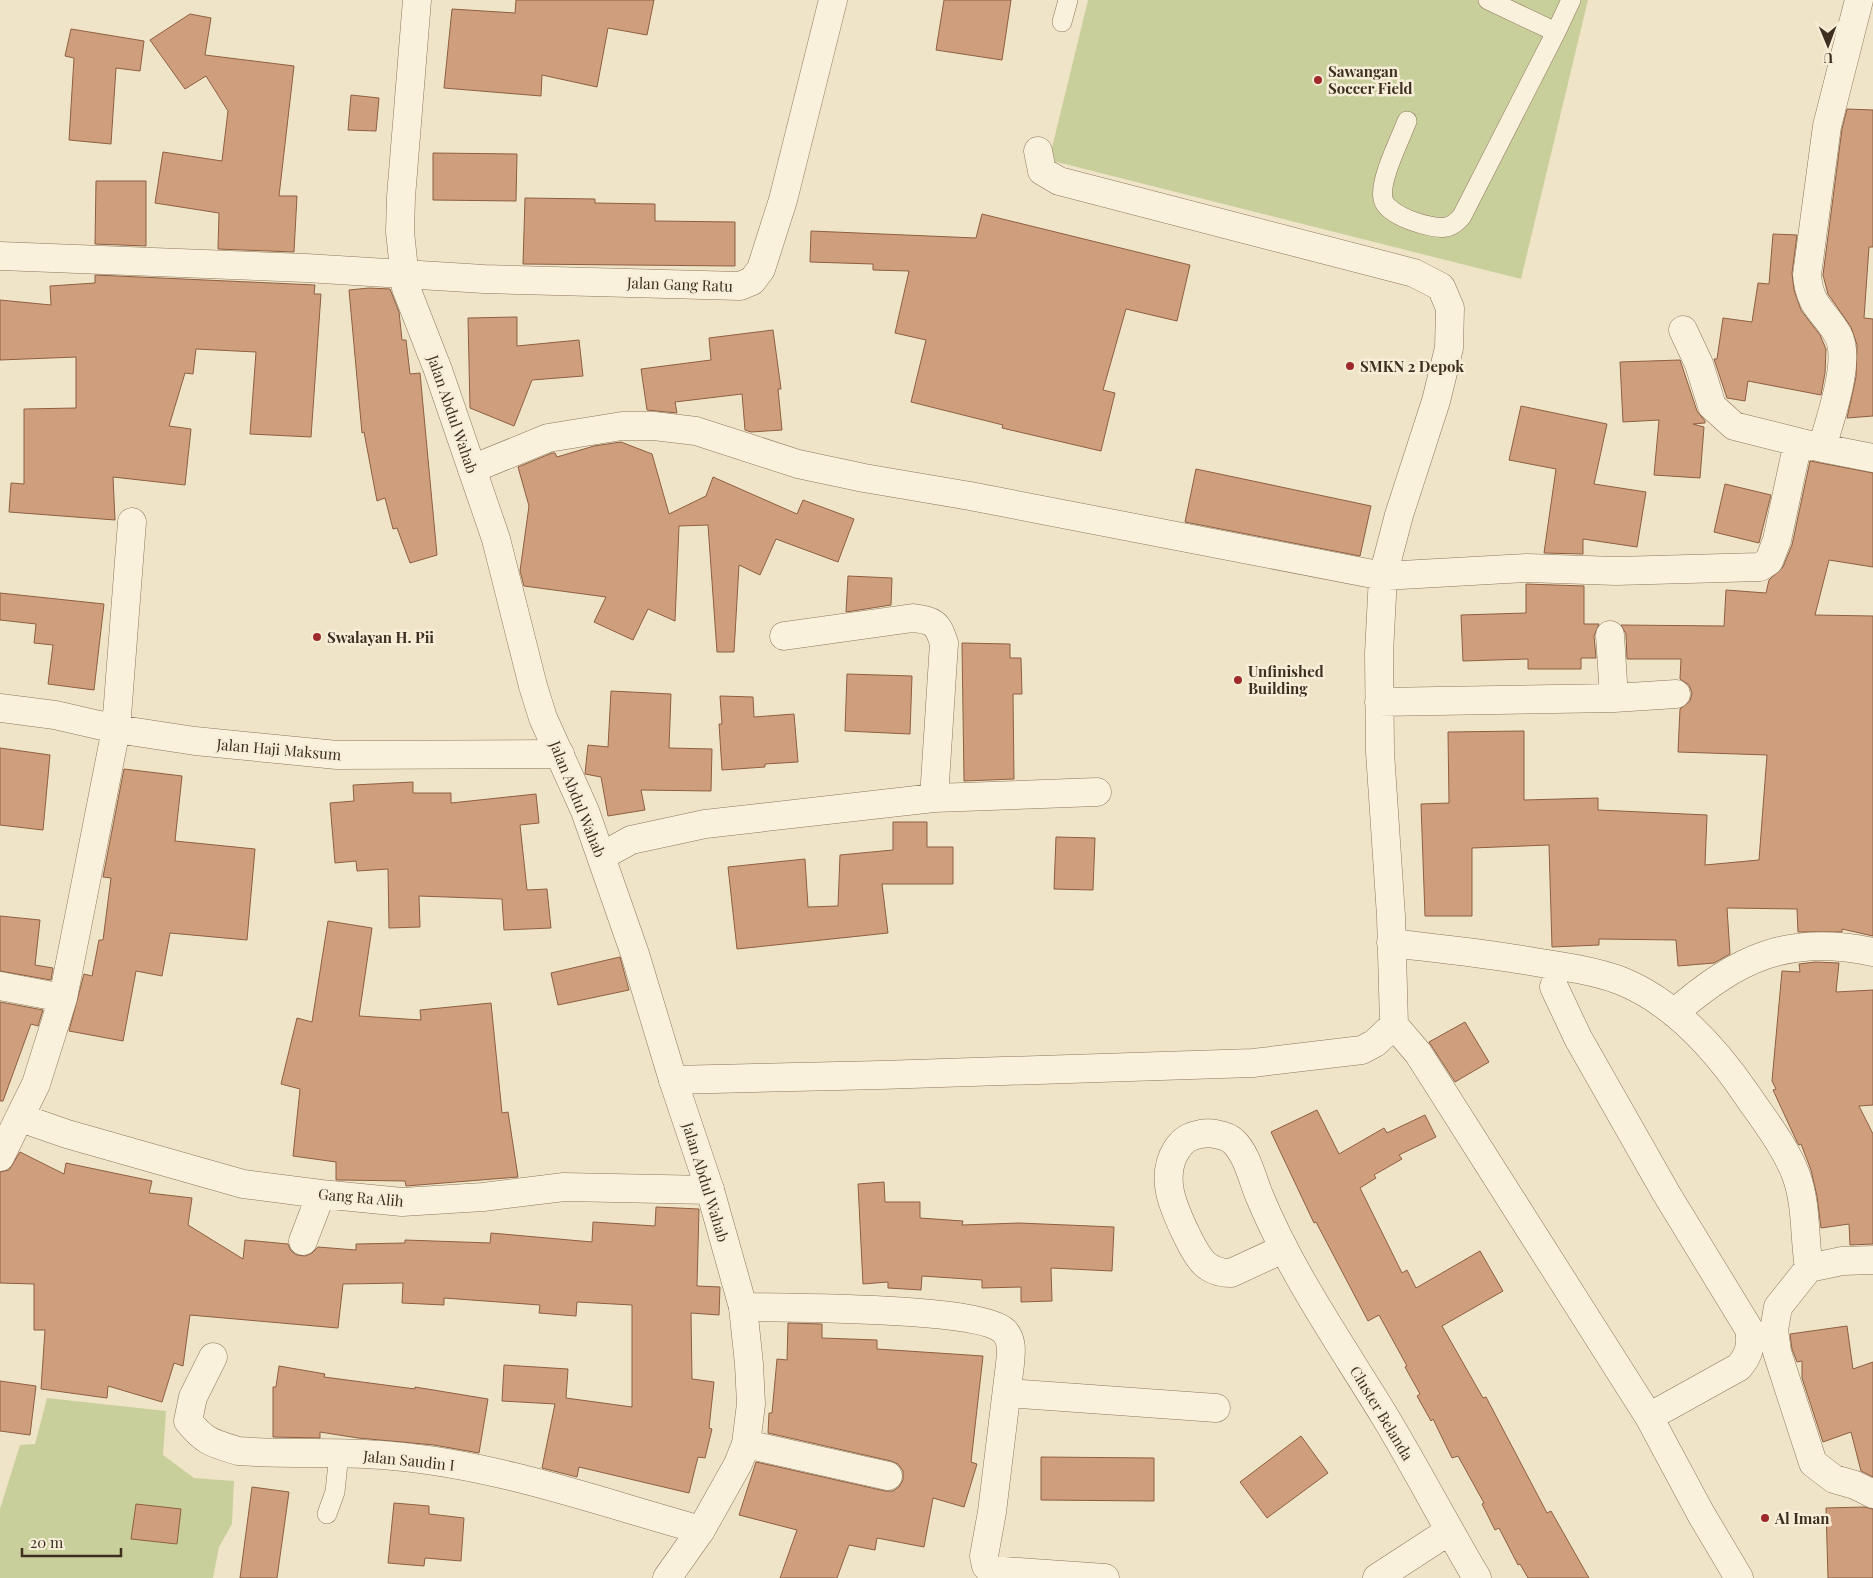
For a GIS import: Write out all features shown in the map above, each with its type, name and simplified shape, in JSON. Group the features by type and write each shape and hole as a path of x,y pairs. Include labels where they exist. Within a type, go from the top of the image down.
{"street":[{"name":"Jalan Abdul Wahab","path":"417,0 400,197 403,273 406,288 496,538 533,686 543,718 602,856 635,954 673,1080 710,1190 743,1307 751,1404 746,1444 738,1464 701,1530 667,1578"},
{"name":"Jalan Gang Ratu","path":"0,256 403,273 484,279 740,286 752,281 761,269 783,200 833,0"},
{"path":"472,469 548,438 581,432 622,426 696,431 798,464 864,478 970,496 1383,576 1527,568 1616,571 1760,567 1769,561 1810,445 1840,378 1842,350 1839,337 1810,297 1806,275 1827,126 1860,0"},
{"path":"1038,151 1042,171 1059,181 1414,273 1441,287 1450,308 1451,320 1451,334 1446,365 1383,576 1379,653 1379,702 1394,1024 1434,1078 1649,1417 1701,1514 1739,1578"},
{"path":"1683,330 1699,364 1712,406 1734,426 1873,458"},
{"path":"0,1157 21,1118 49,1049 63,998 116,729 132,522"},
{"path":"784,636 912,618 930,621 939,628 944,643 934,798"},
{"path":"1610,635 1614,698"},
{"path":"1379,702 1614,698 1676,694"},
{"name":"Jalan Haji Maksum","path":"0,708 55,715 116,729 195,741 337,755 560,754"},
{"path":"602,856 631,840 705,824 934,798 1097,792"},
{"path":"1391,943 1498,955 1590,972 1619,980 1651,997 1674,1013 1719,1056 1784,1150 1796,1175 1803,1201 1805,1245 1809,1268"},
{"path":"1674,1013 1712,982 1755,957 1774,950 1816,946 1873,952"},
{"path":"0,986 63,998"},
{"path":"1554,987 1578,1038 1666,1193 1749,1329 1751,1346 1747,1358 1739,1367 1649,1417"},
{"path":"673,1080 1253,1063 1362,1050 1375,1043 1394,1024"},
{"name":"Gang Ra Alih","path":"21,1118 67,1134 243,1184 321,1194 402,1202 454,1200 564,1188 710,1190"},
{"name":"Cluster Belanda","path":"1283,1249 1231,1273 1222,1273 1206,1266 1188,1237 1169,1190 1169,1168 1173,1156 1183,1140 1201,1134 1214,1134 1233,1140 1244,1156 1283,1249 1393,1431 1449,1531 1478,1578"},
{"path":"304,1241 321,1194"},
{"path":"1873,1260 1842,1261 1809,1268 1778,1306 1774,1330 1778,1352 1813,1463 1834,1479 1855,1484 1873,1494"},
{"path":"743,1307 827,1308 952,1316 998,1327 1006,1332 1011,1346 1007,1393 984,1556 986,1566 990,1570 1105,1578"},
{"name":"Jalan Saudin I","path":"213,1357 192,1397 188,1421 201,1438 238,1451 393,1456 485,1470 701,1530"},
{"path":"1007,1393 1216,1408"},
{"path":"746,1444 888,1476"},
{"path":"1377,1578 1449,1531"}],"lane":[{"path":"1062,22 1068,0"},
{"path":"1488,0 1556,32"},
{"path":"1407,121 1384,183 1383,198 1394,213 1438,227 1453,225 1462,216 1572,0"},
{"path":"327,1514 335,1492 339,1453"}],"green space":[{"name":"Sawangan Soccer Field","path":"1088,0 1588,0 1521,279 1049,160"},
{"path":"47,1398 166,1411 163,1455 194,1478 234,1481 232,1524 219,1547 213,1578 0,1578 0,1509 20,1445 35,1444"}],"building":[{"path":"516,0 654,0 647,35 608,28 597,87 542,75 541,96 444,88 452,9 515,13"},
{"path":"944,0 1011,0 1002,60 936,50"},
{"path":"190,14 211,18 205,55 294,66 279,196 297,196 294,252 218,249 219,213 155,203 163,152 222,161 228,111 206,76 185,89 150,40"},
{"path":"71,29 144,41 140,71 116,68 111,144 69,140 74,58 65,56"},
{"path":"351,95 379,98 376,131 348,130"},
{"path":"1847,109 1873,110 1873,247 1869,247 1864,318 1873,319 1873,416 1847,418 1856,377 1857,345 1851,327 1828,294 1823,275 1842,129"},
{"path":"433,153 517,154 516,201 433,200"},
{"path":"96,181 146,181 146,246 95,244"},
{"path":"525,198 595,199 595,203 655,204 655,221 735,222 735,266 523,264"},
{"path":"982,214 1190,265 1177,321 1126,309 1103,390 1115,393 1101,451 1002,428 1003,425 911,402 926,340 895,333 909,271 873,270 873,264 810,262 811,231 976,238"},
{"path":"1773,234 1797,235 1792,273 1794,290 1801,310 1820,335 1826,349 1825,373 1821,395 1748,381 1745,401 1727,398 1714,359 1717,359 1723,318 1752,322 1758,283 1769,284"},
{"path":"95,275 315,285 314,294 321,294 311,437 250,434 256,352 196,349 193,374 185,373 169,426 191,429 185,485 113,477 115,520 9,512 11,483 24,484 24,409 76,408 76,357 0,360 0,300 51,305 50,286 95,283"},
{"path":"369,288 390,289 399,312 402,340 406,340 410,374 420,373 437,555 410,563 397,528 393,529 385,498 377,501 364,432 362,433 349,290"},
{"path":"517,317 517,346 579,340 583,376 532,380 514,426 470,408 468,318"},
{"path":"773,330 781,389 778,389 782,430 751,432 745,430 742,394 675,402 677,413 647,410 641,369 711,360 709,338"},
{"path":"1680,360 1697,411 1705,421 1705,423 1693,424 1704,427 1700,478 1654,475 1659,420 1623,422 1620,362"},
{"path":"1521,406 1607,424 1594,484 1646,492 1637,547 1583,539 1583,554 1544,553 1556,469 1509,460"},
{"path":"621,442 652,454 669,514 706,496 713,477 797,514 803,500 854,519 838,562 776,539 760,575 739,565 734,652 717,652 708,525 679,526 675,621 648,609 633,640 594,622 606,597 524,586 520,571 529,506 518,467 552,453 555,453 557,457 594,446"},
{"path":"1810,461 1873,473 1873,567 1829,560 1815,615 1873,616 1873,936 1842,929 1842,932 1798,932 1797,909 1727,908 1730,954 1714,963 1678,966 1676,940 1599,939 1599,945 1552,947 1549,845 1472,848 1472,916 1425,916 1421,804 1449,803 1448,732 1524,731 1524,800 1598,798 1598,810 1707,815 1705,865 1759,860 1767,755 1678,752 1680,709 1690,701 1692,693 1689,685 1680,679 1681,659 1627,659 1626,634 1621,625 1724,626 1726,590 1766,593 1769,580 1783,567 1792,545"},
{"path":"1196,469 1371,506 1360,556 1185,522"},
{"path":"1725,484 1771,495 1759,543 1714,532"},
{"path":"848,576 892,578 891,605 846,612"},
{"path":"1526,584 1584,586 1584,624 1599,624 1594,636 1596,658 1581,658 1581,669 1528,669 1528,659 1463,661 1461,615 1526,613"},
{"path":"0,593 104,604 94,690 48,684 53,645 34,643 36,624 0,620"},
{"path":"962,643 1010,644 1010,658 1021,658 1022,694 1013,694 1014,779 964,781"},
{"path":"847,674 912,676 910,734 845,731"},
{"path":"611,691 671,694 669,748 712,749 711,791 641,790 645,810 608,816 601,777 585,774 588,745 608,747"},
{"path":"720,696 753,697 754,717 794,714 798,762 765,764 765,767 722,770 719,724 722,724"},
{"path":"0,748 50,755 43,830 0,825"},
{"path":"124,769 182,776 175,841 255,849 247,940 170,933 162,976 136,971 123,1041 69,1031 84,974 92,976 99,940 103,940 111,878 103,877"},
{"path":"413,782 413,793 451,793 451,803 536,794 539,823 520,825 527,890 547,889 551,928 504,930 502,899 419,896 420,927 389,928 388,869 357,871 356,861 335,863 330,803 354,801 353,785"},
{"path":"893,822 927,822 927,847 953,847 953,884 882,884 888,933 737,949 728,867 805,859 808,907 838,906 840,855 893,850"},
{"path":"1056,837 1095,838 1093,890 1054,889"},
{"path":"0,916 40,920 35,965 53,968 51,980 0,971"},
{"path":"328,921 372,928 359,1016 421,1020 420,1010 491,1003 502,1113 508,1112 518,1177 406,1186 405,1181 336,1180 336,1162 293,1156 300,1089 281,1084 297,1018 312,1022"},
{"path":"620,957 629,990 558,1005 551,973"},
{"path":"1815,962 1839,963 1836,992 1873,990 1873,1105 1859,1106 1873,1134 1873,1244 1850,1245 1849,1224 1821,1228 1811,1170 1801,1144 1799,1145 1797,1142 1773,1090 1776,1089 1772,1081 1782,971 1800,972 1799,964"},
{"path":"0,1002 43,1010 38,1026 31,1024 3,1101 0,1101"},
{"path":"1465,1022 1489,1062 1455,1082 1429,1042"},
{"path":"1317,1110 1339,1154 1384,1128 1387,1133 1425,1115 1436,1137 1399,1155 1402,1159 1374,1175 1376,1178 1360,1188 1402,1273 1407,1270 1416,1288 1480,1251 1503,1291 1442,1326 1483,1398 1486,1397 1547,1513 1551,1511 1589,1578 1528,1578 1520,1564 1518,1565 1499,1528 1495,1530 1482,1504 1484,1503 1458,1456 1452,1458 1433,1419 1431,1421 1417,1396 1420,1394 1405,1367 1407,1366 1379,1315 1368,1321 1316,1222 1314,1223 1271,1132"},
{"path":"20,1152 64,1174 66,1163 152,1181 149,1193 192,1198 188,1225 243,1259 245,1240 288,1244 291,1251 297,1255 305,1256 312,1253 318,1247 356,1250 356,1244 405,1243 405,1240 490,1243 491,1233 592,1242 593,1222 655,1226 656,1207 699,1209 697,1286 720,1287 719,1315 691,1313 692,1379 714,1382 709,1428 712,1429 705,1458 698,1457 689,1493 579,1467 577,1477 542,1468 555,1404 502,1401 504,1365 568,1369 566,1398 632,1407 632,1305 577,1302 576,1316 539,1313 540,1305 444,1298 444,1305 402,1303 403,1283 343,1284 338,1328 190,1315 183,1366 174,1363 162,1402 108,1386 107,1398 41,1389 45,1330 34,1330 34,1284 0,1283 0,1172 9,1170"},
{"path":"884,1182 885,1202 920,1202 920,1218 963,1221 962,1225 1019,1223 1114,1227 1112,1271 1051,1268 1052,1301 1021,1302 1021,1287 982,1288 982,1280 922,1276 921,1290 888,1288 888,1282 863,1284 858,1184"},
{"path":"788,1323 822,1324 822,1338 877,1340 877,1349 983,1356 971,1462 977,1464 964,1507 933,1498 924,1547 877,1538 875,1550 849,1545 837,1578 780,1578 797,1530 739,1515 756,1462 885,1491 893,1491 899,1487 903,1480 903,1471 898,1464 891,1461 768,1433 769,1413 772,1413 777,1359 787,1360"},
{"path":"1847,1326 1853,1369 1873,1362 1873,1477 1861,1471 1851,1432 1823,1442 1802,1378 1802,1361 1797,1362 1792,1349 1790,1334"},
{"path":"279,1366 325,1374 324,1377 415,1389 415,1387 488,1399 479,1453 434,1445 358,1438 320,1432 320,1438 273,1437 273,1387 276,1387"},
{"path":"0,1381 36,1386 30,1435 0,1431"},
{"path":"1301,1436 1328,1473 1267,1518 1240,1482"},
{"path":"1041,1457 1154,1458 1154,1501 1041,1500"},
{"path":"252,1487 289,1492 277,1578 240,1578"},
{"path":"394,1503 429,1506 429,1514 464,1518 461,1561 425,1558 424,1566 388,1563"},
{"path":"136,1504 181,1509 177,1544 131,1539"},
{"path":"1864,1507 1873,1509 1873,1578 1828,1578 1826,1508"}],"place":[{"name":"Sawangan Soccer Field","path":"1318,80"},
{"name":"SMKN 2 Depok","path":"1350,366"},
{"name":"Swalayan H. Pii","path":"317,637"},
{"name":"Unfinished Building","path":"1238,680"},
{"name":"Al Iman","path":"1765,1518"}]}
